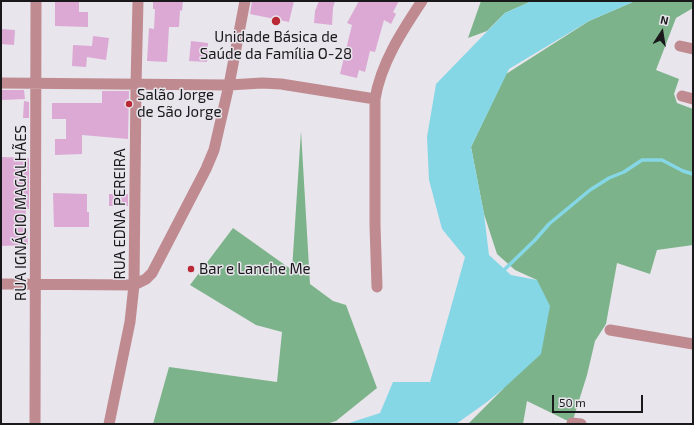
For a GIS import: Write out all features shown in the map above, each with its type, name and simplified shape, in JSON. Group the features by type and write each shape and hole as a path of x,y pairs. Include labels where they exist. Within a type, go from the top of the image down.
{"street":[{"name":"RUA IGNÁCIO MAGALHÃES","path":"35,424 36,1"},
{"name":"RUA EDNA PEREIRA","path":"109,424 130,322 134,285 138,1"},
{"path":"1,284 134,285 146,279 152,272 206,169 214,150 229,85 245,1"},
{"path":"377,287 375,225 375,99 377,84 382,70 402,31 422,1"},
{"path":"680,46 693,49"},
{"path":"1,83 35,82 136,85 229,85 262,83 281,84 375,99"},
{"path":"682,96 693,99"},
{"path":"610,330 693,344"}],"green space":[{"path":"481,1 532,1 505,13 487,31 468,38"},
{"path":"635,1 693,1 693,8 676,18 656,70 679,79 674,94 677,103 693,109 693,245 657,250 650,274 617,263 606,324 595,341 587,375 572,423 527,401 523,424 468,424 503,389 537,280 515,270 497,254 484,214 471,147 506,74 589,21"},
{"path":"301,131 310,284 333,301 346,305 377,388 336,421 326,424 153,424 169,367 277,382 282,332 256,325 190,285 233,228 292,270"}],"water":[{"path":"532,1 635,1 589,21 509,69 471,147 484,214 489,255 511,275 537,280 550,306 541,354 503,389 456,424 346,424 380,413 393,382 430,382 465,257 442,229 429,180 427,137 436,84 505,13"}],"building":[{"path":"55,1 79,1 79,12 88,12 88,27 55,26"},
{"path":"153,1 183,1 182,11 180,10 179,27 169,27 167,62 147,61 149,28 154,29 155,9 153,9"},
{"path":"252,1 294,1 289,22 250,14"},
{"path":"319,1 335,1 332,25 314,23 315,11"},
{"path":"359,1 399,1 393,12 396,14 391,24 384,20 375,52 370,51 365,72 359,70 357,78 340,74 352,25 347,23"},
{"path":"1,29 15,30 14,45 1,44"},
{"path":"93,36 109,38 106,60 87,57 86,67 72,66 73,45 92,46"},
{"path":"191,41 208,43 207,62 189,61"},
{"path":"2,90 24,90 25,99 2,100"},
{"path":"102,91 129,91 128,139 82,135 82,154 55,155 55,139 66,139 66,119 52,119 52,103 102,103"},
{"path":"24,101 29,102 29,118 23,118"},
{"path":"1,157 29,158 29,209 26,209 25,230 27,230 28,245 1,246"},
{"path":"53,193 87,194 89,227 54,227"},
{"path":"109,194 128,194 128,206 109,206"}],"waterway":[{"path":"502,272 549,224 590,190 609,178 624,172 642,160 662,160 683,171 693,174"}],"place":[{"name":"Unidade Básica de Saúde da Família O-28","path":"276,21"},
{"name":"Salão Jorge de São Jorge","path":"129,104"},
{"name":"Bar e Lanche Me","path":"191,269"}]}
